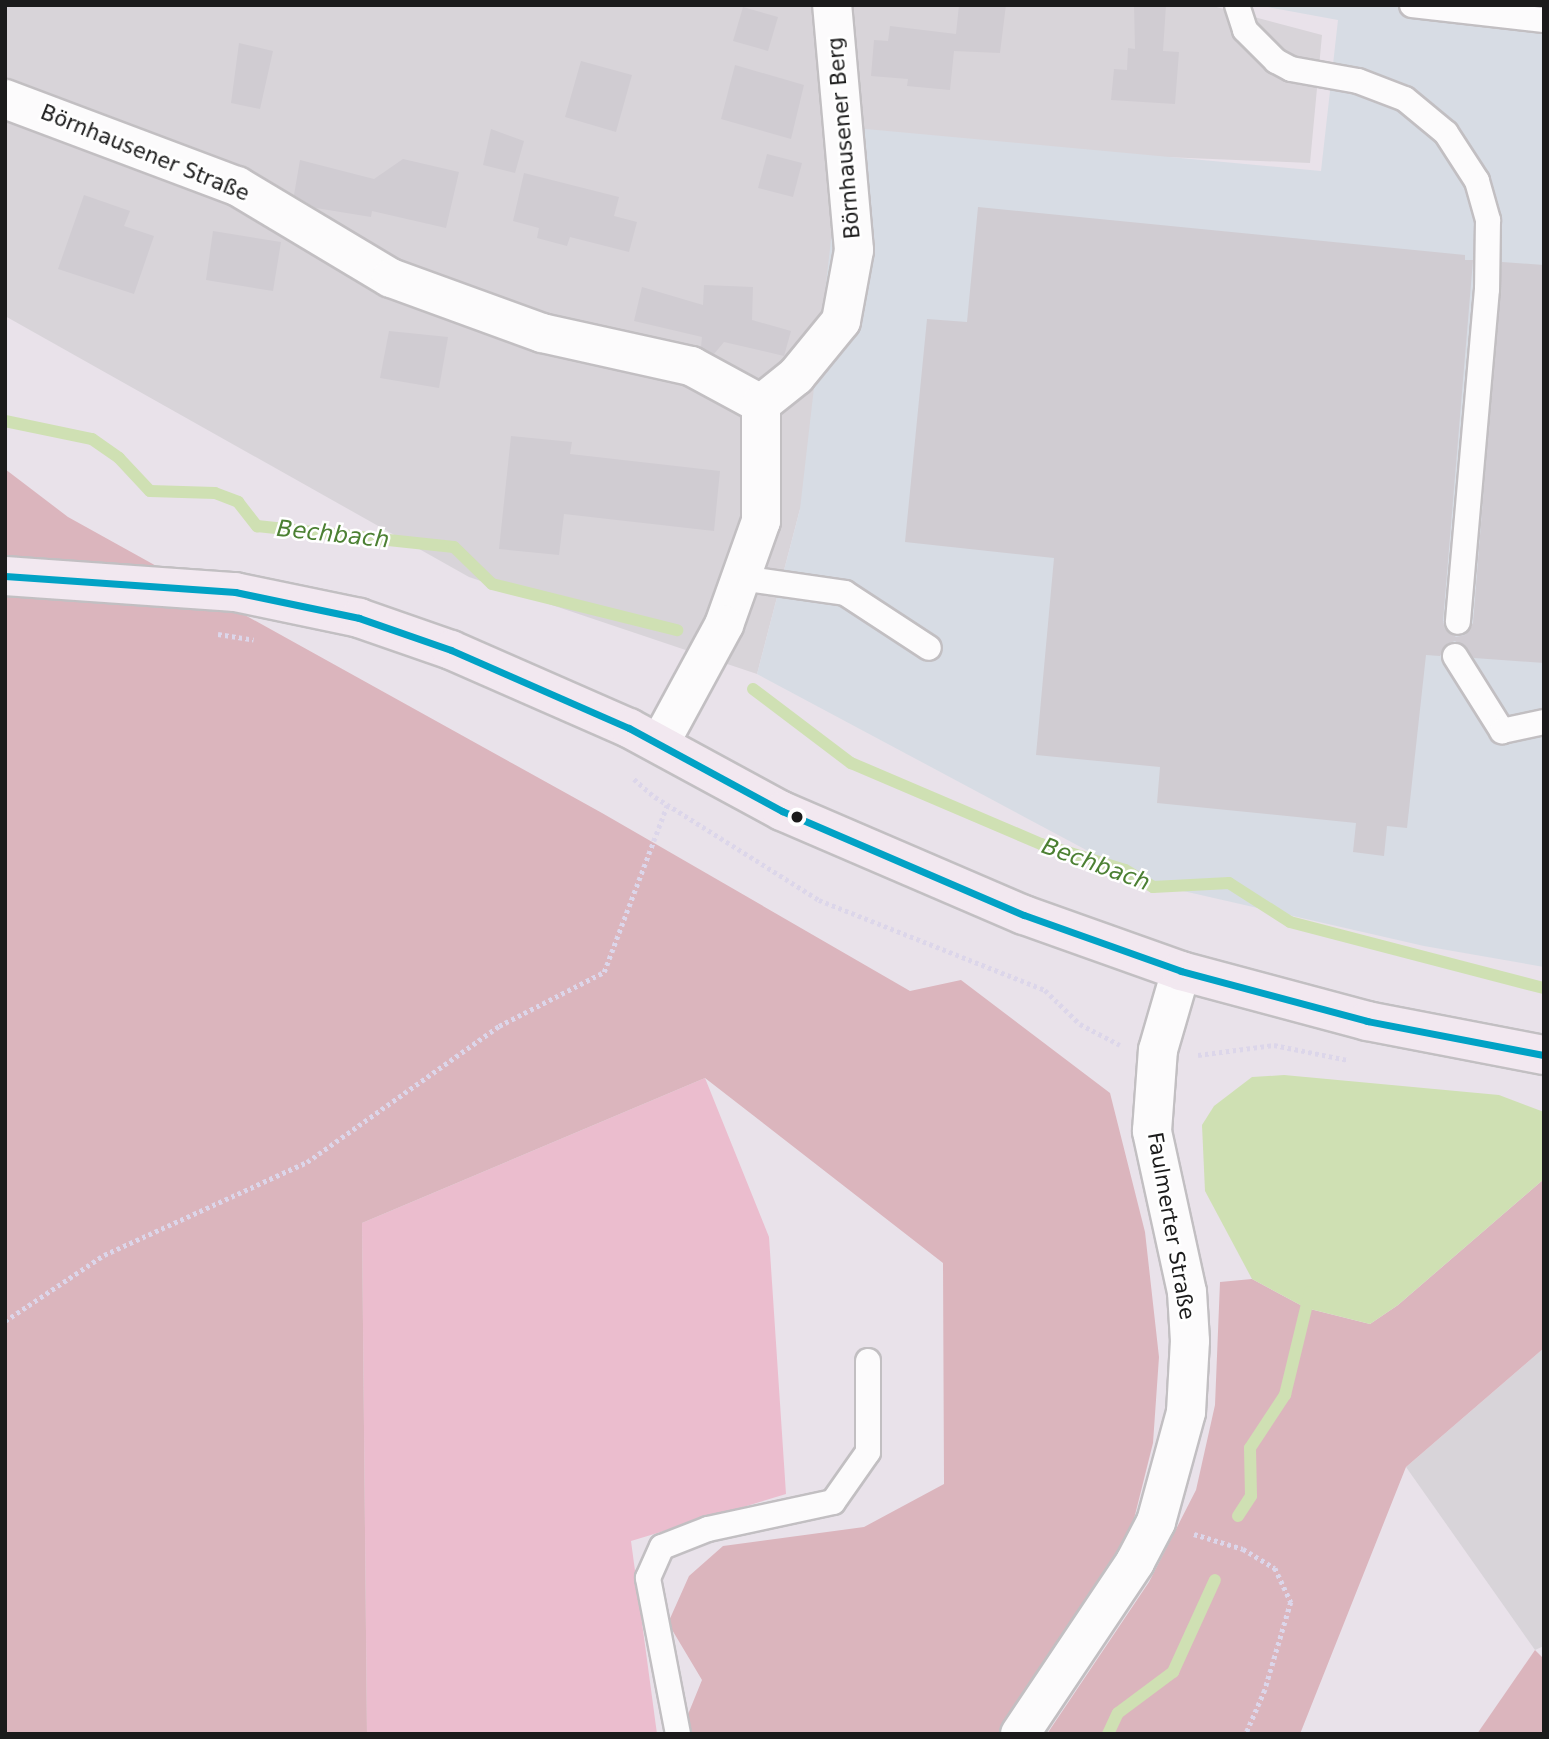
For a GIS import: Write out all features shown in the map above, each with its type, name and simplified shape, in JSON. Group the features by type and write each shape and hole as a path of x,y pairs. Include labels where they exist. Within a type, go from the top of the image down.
{"main road":[{"path":"5,576 235,592 359,618 451,650 644,736 782,811 885,858 1024,915 1181,971 1367,1021 1544,1055"}],"street":[{"name":"Börnhausener Berg","path":"761,404 796,376 841,321 855,250 832,5"},
{"name":"Börnhausener Straße","path":"5,99 237,186 391,278 542,333 691,366 761,404"},
{"path":"644,736 724,625 741,578 761,521 761,404"},
{"name":"Faulmerter Straße","path":"1020,1734 1135,1562 1156,1522 1186,1412 1190,1341 1180,1250 1152,1131 1158,1050 1181,971"}],"lane":[{"path":"1237,5 1245,30 1276,61 1291,69 1358,81 1405,100 1446,133 1478,181 1488,220 1487,289 1458,622"},
{"path":"1412,5 1544,20"},
{"path":"741,578 845,593 929,649"},
{"path":"1455,656 1502,731 1544,722"},
{"path":"678,1734 649,1578 662,1547 708,1529 833,1502 868,1452 868,1361"}],"path":[{"path":"205,631 256,640"},
{"path":"627,775 667,804 819,900 1045,990 1080,1024 1117,1044 1202,1055 1274,1045 1359,1062"},
{"path":"5,1321 104,1255 306,1162 499,1026 604,972 667,804"},
{"path":"1156,1522 1254,1555 1275,1568 1291,1602 1265,1690 1247,1734"}],"shaded area":[{"path":"5,5 1209,5 1322,35 1310,163 1117,155 800,509 757,674 469,577 5,316"},
{"path":"1257,5 1544,5 1544,967 1424,946 1148,883 757,674 800,509 844,127 1321,171 1338,20"},
{"path":"5,469 68,517 602,813 910,991 961,980 1110,1093 1145,1232 1159,1357 1153,1443 1131,1531 1004,1734 680,1734 702,1680 668,1623 689,1576 723,1546 864,1527 944,1484 943,1263 705,1078 362,1223 367,1734 5,1734"},
{"path":"1284,1075 1499,1095 1544,1112 1544,1179 1398,1305 1370,1324 1306,1308 1252,1279 1205,1191 1202,1125 1214,1106 1252,1077"},
{"path":"705,1078 769,1237 786,1494 631,1541 657,1734 367,1734 362,1223"},
{"path":"1544,1179 1544,1348 1406,1467 1300,1734 1047,1734 1149,1582 1196,1490 1215,1405 1220,1282 1252,1279 1306,1308 1370,1324 1398,1305"},
{"path":"1544,1348 1544,1646 1535,1650 1406,1467"},
{"path":"1535,1650 1544,1659 1544,1734 1477,1734"}],"building":[{"path":"959,5 1006,5 1000,53 954,51 950,90 907,86 908,79 871,76 874,40 888,41 890,26 956,34"},
{"path":"1134,5 1166,5 1163,51 1179,52 1175,104 1111,100 1114,69 1127,70 1128,48 1135,49"},
{"path":"743,7 778,17 768,51 733,41"},
{"path":"239,43 273,51 260,109 231,103"},
{"path":"581,61 632,75 616,132 565,117"},
{"path":"735,65 804,85 791,139 721,119"},
{"path":"491,129 524,141 515,173 483,165"},
{"path":"767,154 802,163 793,197 758,188"},
{"path":"403,159 459,172 446,228 372,211 371,217 316,208 294,195 300,160 374,179"},
{"path":"524,173 619,197 614,216 637,222 629,252 570,237 567,246 537,238 539,228 513,221"},
{"path":"84,195 130,211 124,226 154,236 134,294 58,269"},
{"path":"978,207 1465,255 1465,260 1473,260 1443,621 1445,629 1456,637 1465,635 1473,623 1502,262 1544,265 1544,663 1474,658 1455,641 1447,644 1440,656 1426,655 1407,828 1387,826 1384,856 1353,852 1356,823 1157,803 1160,767 1036,755 1054,558 905,542 927,319 967,322"},
{"path":"213,231 281,242 273,291 206,280"},
{"path":"704,285 753,287 752,320 791,331 784,356 724,342 714,354 701,347 702,337 634,321 642,287 703,305"},
{"path":"389,331 448,337 439,388 380,378"},
{"path":"511,436 572,442 570,454 720,471 714,531 564,514 559,555 499,549"}],"waterway":[{"name":"Bechbach","path":"5,421 92,439 119,458 150,491 215,493 238,502 257,526 454,547 492,584 677,630"},
{"name":"Bechbach","path":"753,689 851,763 1041,844 1125,870 1153,887 1229,883 1290,922 1544,988"},
{"path":"1238,1516 1251,1496 1250,1448 1285,1395 1310,1292"},
{"path":"1108,1734 1118,1713 1173,1672 1215,1580"}],"transit line":[{"path":"5,576 235,592 359,618 451,650 629,728 782,811 1024,915 1181,971 1367,1021 1544,1055"}]}
